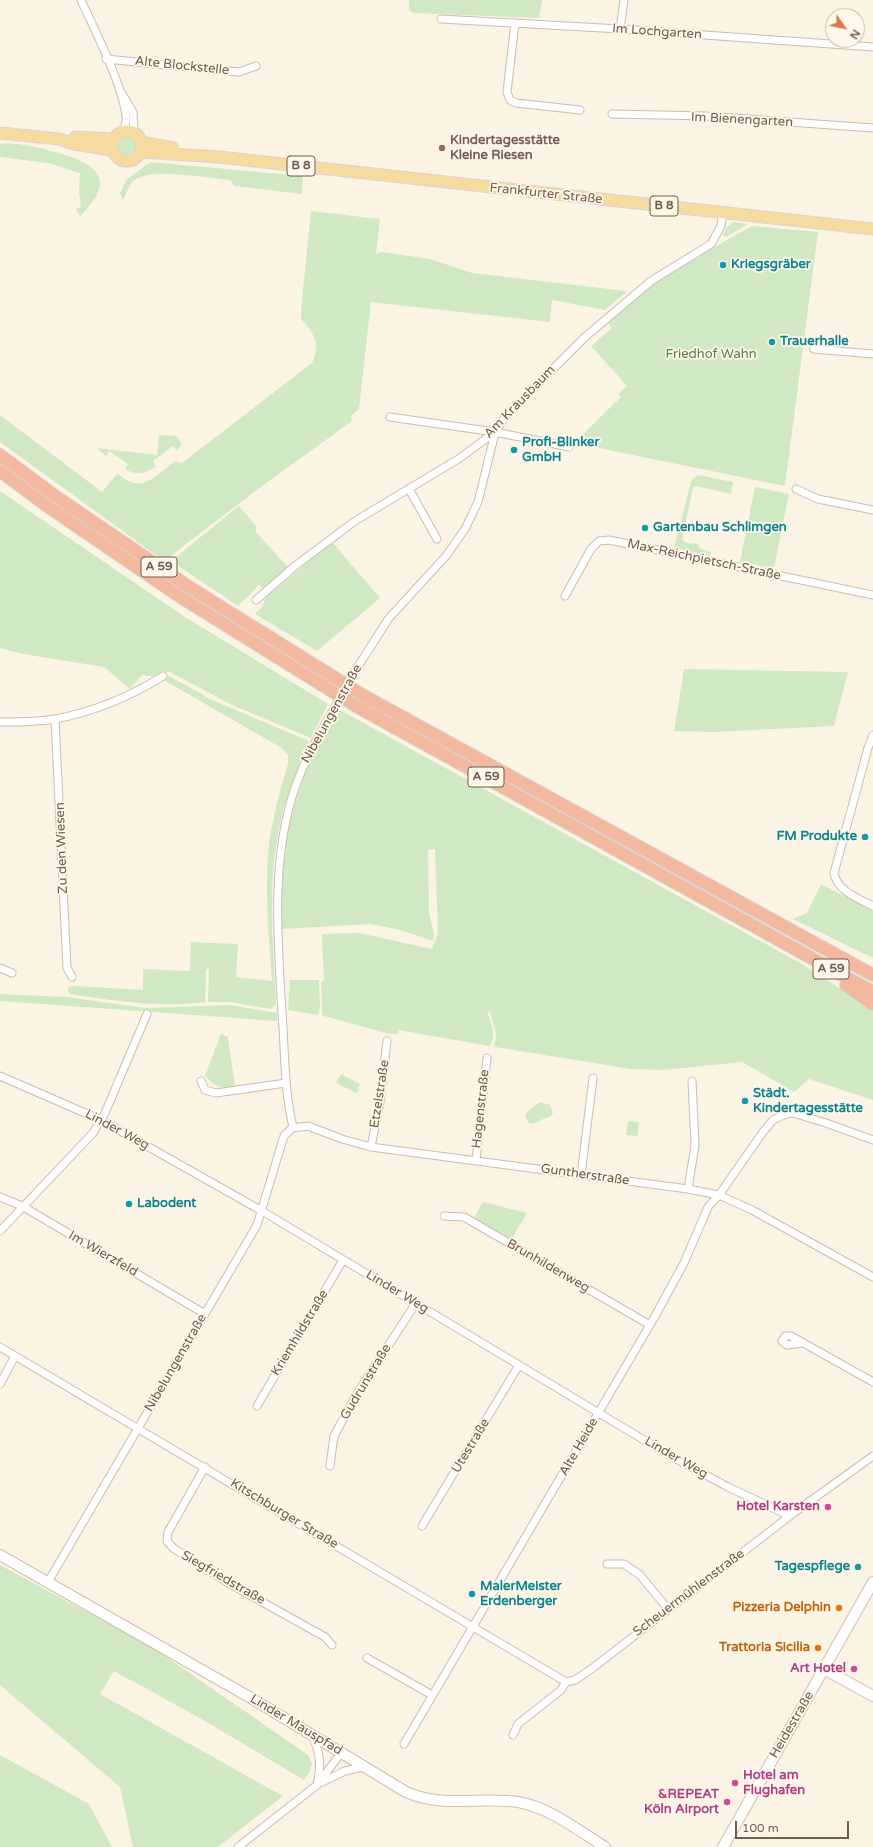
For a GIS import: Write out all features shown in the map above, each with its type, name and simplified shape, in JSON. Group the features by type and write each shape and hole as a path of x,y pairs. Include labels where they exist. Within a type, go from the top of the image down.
{"highway":[{"name":"A 59","path":"0,455 58,498 189,587 364,696 816,946 873,975"},
{"name":"A 59","path":"0,471 50,508 182,598 331,691 873,992"},
{"path":"788,946 873,1004"},
{"path":"816,946 873,966"}],"main road":[{"path":"122,131 134,133 141,147 132,160 124,161 116,157 112,145 122,131"},
{"path":"0,133 58,139 74,144 112,145"},
{"name":"Frankfurter Straße","path":"141,147 219,157 873,229"}],"street":[{"path":"81,0 119,88 133,112 134,133"},
{"path":"620,29 624,0"},
{"name":"Im Lochgarten","path":"441,19 620,29 873,47"},
{"path":"515,23 507,92 510,100 516,103 580,110"},
{"name":"Alte Blockstelle","path":"106,59 239,72 256,66"},
{"path":"119,88 126,118 125,127 122,131"},
{"name":"Im Bienengarten","path":"612,114 706,116 873,128"},
{"name":"Am Krausbaum","path":"256,600 295,566 341,531 381,504 460,458 495,432 505,417 584,338 650,281 711,244 720,226 723,212"},
{"path":"814,349 873,354"},
{"path":"390,417 495,432 569,447"},
{"name":"Nibelungenstraße","path":"48,1582 258,1225 284,1136 293,1127 287,1098 277,902 280,855 290,805 299,776 314,742 357,668 389,618 446,556 467,526 478,502 495,432"},
{"path":"409,489 437,539"},
{"path":"796,489 818,499 873,510"},
{"name":"Max-Reichpietsch-Straße","path":"565,596 591,549 599,541 609,540 873,595"},
{"path":"0,722 55,719 103,705 130,694 163,676"},
{"name":"Zu den Wiesen","path":"55,719 67,968 72,977"},
{"path":"873,735 868,748 834,873 835,879 844,889 873,906"},
{"path":"0,968 12,973"},
{"path":"0,1231 93,1132 101,1120 147,1014"},
{"name":"Etzelstraße","path":"371,1147 380,1102 387,1041"},
{"name":"Hagenstraße","path":"476,1160 487,1058"},
{"name":"Linder Weg","path":"0,1076 101,1120 262,1211 704,1475 790,1516"},
{"path":"581,1175 593,1078"},
{"path":"201,1081 206,1090 216,1093 286,1082"},
{"path":"688,1189 694,1144 692,1082"},
{"name":"Alte Heide","path":"404,1744 650,1325 681,1268 708,1208 719,1195 763,1132 774,1120 794,1113 873,1140"},
{"name":"Guntherstraße","path":"293,1127 308,1126 342,1139 371,1147 688,1189 719,1195 752,1210 873,1276"},
{"name":"Im Wierzfeld","path":"0,1197 22,1206 205,1314"},
{"name":"Brunhildenweg","path":"444,1216 464,1217 650,1325"},
{"name":"Kriemhildstraße","path":"257,1406 344,1260"},
{"name":"Gudrunstraße","path":"330,1466 334,1436 358,1392 416,1303"},
{"path":"802,1343 873,1382"},
{"name":"Kitschburger Straße","path":"0,1347 566,1682"},
{"path":"0,1384 15,1356"},
{"name":"Utestraße","path":"422,1526 519,1365"},
{"name":"Scheuermühlenstraße","path":"513,1734 518,1724 561,1690 566,1682 580,1677 790,1516 873,1456"},
{"name":"Siegfriedstraße","path":"205,1467 172,1522 168,1532 167,1541 172,1548 187,1558 230,1584 325,1637 332,1645"},
{"name":"Linder Mauspfad","path":"0,1555 251,1698 406,1792 433,1801 519,1802 535,1807 570,1825 605,1847"},
{"path":"607,1564 624,1564 640,1575 668,1609"},
{"name":"Heidestraße","path":"722,1847 873,1582"},
{"path":"367,1658 432,1695"},
{"path":"824,1669 873,1696"},
{"path":"312,1735 320,1753 320,1768 317,1785"},
{"path":"317,1785 341,1753"},
{"path":"238,1847 317,1785 345,1771 363,1767"}],"green space":[{"path":"409,0 542,0 539,18 414,13 409,10"},
{"path":"126,133 135,137 139,146 135,155 126,159 117,155 113,146 117,137"},
{"path":"0,144 19,144 39,148 79,160 89,166 96,173 100,181 99,191 80,216 76,209 81,207 79,191 80,173 48,163 0,157"},
{"path":"150,162 303,176 302,194 234,186 230,180 155,174 136,179 130,186 123,200 120,193 127,179"},
{"path":"311,211 380,219 376,254 381,252 430,259 472,273 627,291 605,310 552,300 550,322 371,302 359,409 351,416 352,421 262,486 164,561 0,442 0,415 102,492 117,474 127,480 139,484 150,480 175,461 182,463 312,363 316,350 315,340 313,334 301,319"},
{"path":"733,222 748,224 726,237 723,235 727,227"},
{"name":"Friedhof Wahn","path":"752,226 818,232 785,486 574,443 621,397 618,394 627,386 591,346 612,328 608,323 640,294 695,258"},
{"path":"159,435 177,436 182,444 177,450 173,446 153,461 156,466 141,473 133,473 125,469 128,464 109,451 106,456 96,448 157,455"},
{"path":"698,475 733,482 731,494 696,486 693,487 682,540 687,543 699,544 698,548 711,552 710,556 674,548 692,479"},
{"path":"755,487 789,494 774,568 740,562"},
{"path":"0,491 185,617 328,704 311,738 232,705 170,672 164,672 158,677 142,675 130,689 104,667 23,654 0,648"},
{"path":"239,506 257,527 255,531 288,567 263,589 259,585 238,606 171,561"},
{"path":"332,542 380,598 317,651 255,614 263,606 265,598"},
{"path":"684,669 848,672 834,726 715,732 674,731"},
{"path":"166,676 171,677 212,700 309,741 287,798 278,834 272,898 276,1005 270,1009 230,1002 208,1002 209,969 206,969 205,1002 188,1004 138,1003 70,994 68,992 68,987 77,986 143,990 143,969 190,971 191,942 238,944 236,977 272,981 267,878 269,844 288,764 288,755 280,747 162,679"},
{"path":"340,710 802,964 873,1010 873,1100 809,1079 794,1092 742,1062 664,1070 631,1069 495,1047 496,1034 490,1012 487,1011 493,1034 492,1042 489,1046 399,1030 398,1034 390,1034 324,1016 322,1014 321,981 324,981 322,934 359,933 432,949 438,933 435,849 428,850 429,912 434,935 433,941 400,930 371,924 282,929 283,871 291,819 307,768 333,716 336,718"},
{"path":"821,884 873,911 873,958 793,919 807,913"},
{"path":"290,980 319,980 320,1008 318,1015 288,1010"},
{"path":"0,994 66,997 146,1008 230,1005 277,1013 277,1021 0,1001"},
{"path":"221,1034 228,1037 235,1087 226,1088 218,1086 205,1076"},
{"path":"341,1074 360,1084 357,1093 336,1083"},
{"path":"540,1102 550,1105 553,1113 550,1117 536,1123 529,1123 525,1115 531,1108"},
{"path":"628,1121 639,1122 638,1136 626,1135"},
{"path":"483,1202 527,1213 511,1240 475,1219 475,1216"},
{"path":"0,1565 152,1647 308,1755 312,1763 310,1771 304,1780 205,1721 114,1671 100,1694 283,1796 218,1847 133,1847 120,1787 0,1685"},
{"path":"0,1755 89,1804 112,1847 0,1847"}],"place":[{"name":"Kindertagesstätte Kleine Riesen","path":"442,148"},
{"name":"Kriegsgräber","path":"723,265"},
{"name":"Trauerhalle","path":"772,342"},
{"name":"Profi-Blinker GmbH","path":"514,450"},
{"name":"Gartenbau Schlimgen","path":"645,528"},
{"name":"FM Produkte","path":"865,837"},
{"name":"Städt. Kindertagesstätte","path":"745,1101"},
{"name":"Labodent","path":"129,1204"},
{"name":"Hotel Karsten","path":"828,1507"},
{"name":"Tagespflege","path":"858,1567"},
{"name":"MalerMeister Erdenberger","path":"472,1594"},
{"name":"Pizzeria Delphin","path":"839,1608"},
{"name":"Trattoria Sicilia","path":"818,1648"},
{"name":"Art Hotel","path":"854,1669"},
{"name":"Hotel am Flughafen","path":"735,1783"},
{"name":"&REPEAT Köln Airport","path":"727,1802"}]}
